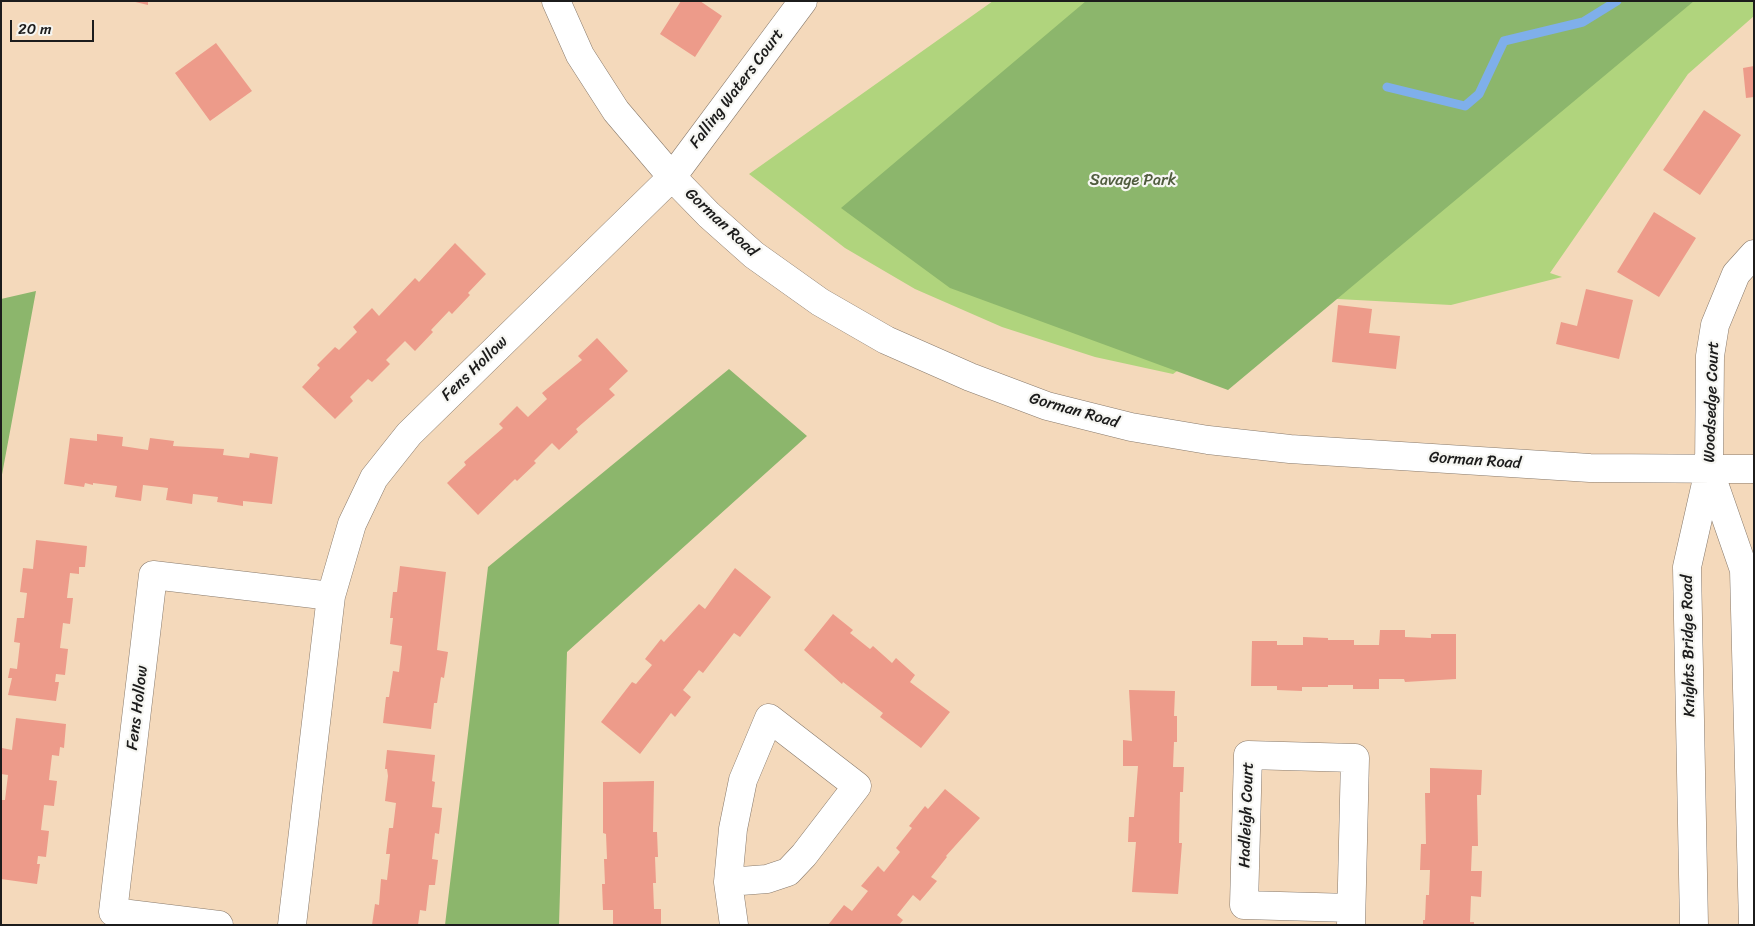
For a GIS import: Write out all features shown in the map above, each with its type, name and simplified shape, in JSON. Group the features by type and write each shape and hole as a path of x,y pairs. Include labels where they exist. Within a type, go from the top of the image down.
{"street":[{"name":"Gorman Road","path":"556,1 580,55 616,111 672,176 709,215 754,255 820,302 886,340 970,378 1047,406 1131,427 1208,440 1290,449 1590,468 1754,469"},
{"name":"Falling Waters Court","path":"672,176 803,1"},
{"name":"Fens Hollow","path":"292,925 331,596 352,524 374,478 408,434 672,176"},
{"name":"Woodsedge Court","path":"1710,470 1710,356 1715,325 1736,274 1754,254"},
{"name":"Knights Bridge Road","path":"1694,925 1687,567 1710,470"},
{"path":"1710,470 1744,570 1753,925"},
{"name":"Fens Hollow","path":"219,925 113,912 153,575 331,596"},
{"path":"728,882 767,880 788,872 804,855 857,786 769,718 743,780 733,829 728,882 734,925"},
{"name":"Hadleigh Court","path":"1248,755 1355,758 1351,916 1244,905 1248,755"}],"green space":[{"name":"Savage Park","path":"993,1 1754,1 1754,16 1688,74 1550,273 1562,277 1451,305 1281,296 1173,374 1095,357 1002,327 915,289 845,248 749,174"},
{"name":"Savage Park","path":"1086,1 1694,1 1228,390 950,288 841,208"},
{"path":"36,291 1,480 1,299"},
{"path":"729,369 807,436 567,652 559,925 445,925 488,567"}],"building":[{"path":"131,1 148,1 148,5"},
{"path":"681,1 700,1 722,16 695,57 660,34"},
{"path":"216,43 252,91 210,121 175,73"},
{"path":"1754,66 1754,97 1746,98 1743,68"},
{"path":"1704,110 1741,135 1700,195 1663,170"},
{"path":"1654,212 1696,238 1659,297 1617,272"},
{"path":"455,243 486,274 452,314 449,311 431,330 433,332 415,351 405,341 386,360 390,364 372,382 368,379 350,397 353,401 335,419 302,387 320,368 317,365 335,347 339,350 357,332 353,327 372,308 379,316 415,278 419,282"},
{"path":"1586,289 1633,300 1619,359 1556,344 1561,322 1577,326"},
{"path":"1338,305 1372,309 1369,333 1400,336 1396,369 1332,362"},
{"path":"597,338 628,371 609,389 615,395 576,429 578,432 559,450 552,443 534,461 536,463 517,481 515,479 478,515 447,483 466,465 464,462 503,428 499,424 517,406 528,417 547,399 542,393 582,360 578,356"},
{"path":"97,434 123,437 122,446 148,450 150,438 174,441 173,446 224,449 223,455 249,458 250,453 278,457 272,504 243,501 243,506 217,502 218,497 193,494 192,504 166,500 168,488 143,485 141,501 115,497 117,486 85,483 84,487 64,484 70,438 97,441"},
{"path":"36,540 87,546 85,567 79,567 79,574 70,573 67,598 73,598 70,624 63,623 60,648 68,649 65,675 56,674 55,682 59,682 56,701 8,695 12,678 8,678 10,668 17,669 20,643 14,642 17,618 24,618 27,593 20,592 23,568 33,569"},
{"path":"400,566 446,572 437,650 448,652 444,678 441,677 437,703 434,703 431,729 383,723 386,697 389,697 393,671 399,672 402,646 390,644 393,592 397,592"},
{"path":"735,568 771,597 740,637 734,633 703,673 699,670 683,690 691,697 675,717 671,713 640,754 601,722 632,682 636,684 652,665 645,659 661,639 664,642 699,604 705,609"},
{"path":"833,614 853,630 850,633 870,649 873,646 892,663 896,658 915,675 910,682 950,712 921,748 880,717 883,713 843,682 842,684 804,650"},
{"path":"1380,630 1405,630 1405,637 1431,638 1431,634 1456,634 1456,679 1405,682 1404,679 1379,679 1379,689 1353,689 1353,685 1328,685 1328,687 1302,687 1302,691 1277,690 1277,686 1251,686 1252,641 1277,641 1277,645 1303,645 1303,637 1328,638 1328,640 1354,640 1354,645 1379,645"},
{"path":"1129,690 1175,691 1174,716 1177,716 1177,742 1174,742 1173,767 1184,767 1183,792 1180,792 1179,843 1182,843 1178,894 1132,892 1136,842 1128,842 1129,817 1134,817 1138,766 1123,766 1123,740 1132,741"},
{"path":"16,718 66,724 64,748 60,747 59,756 52,755 49,780 57,781 54,806 44,805 41,830 49,831 46,857 38,856 37,864 40,864 37,884 1,879 1,800 5,800 8,775 1,774 1,758 2,748 12,750"},
{"path":"387,750 435,755 432,781 435,782 432,807 442,808 439,834 435,833 432,859 438,860 435,885 429,885 426,911 420,910 418,925 372,925 375,904 379,905 381,879 387,880 390,854 386,854 389,828 393,828 396,803 385,801 388,776 387,769 385,769"},
{"path":"1430,768 1482,770 1481,795 1477,795 1478,846 1472,846 1471,871 1482,871 1481,897 1471,896 1470,922 1474,922 1474,925 1423,925 1426,895 1429,895 1430,870 1420,870 1421,844 1426,844 1425,793 1430,793"},
{"path":"654,781 653,832 657,832 658,857 655,857 656,883 653,883 654,909 661,909 661,925 613,925 613,910 603,910 602,884 605,884 604,859 607,859 606,834 603,833 603,782"},
{"path":"945,789 980,818 946,856 931,877 937,881 920,901 913,895 897,915 903,920 899,925 828,925 844,905 852,911 868,891 861,886 878,866 884,872 900,852 896,848 912,828 909,826 925,806 928,809"}],"waterway":[{"path":"1387,87 1465,106 1479,94 1504,41 1583,22 1617,1"}]}
